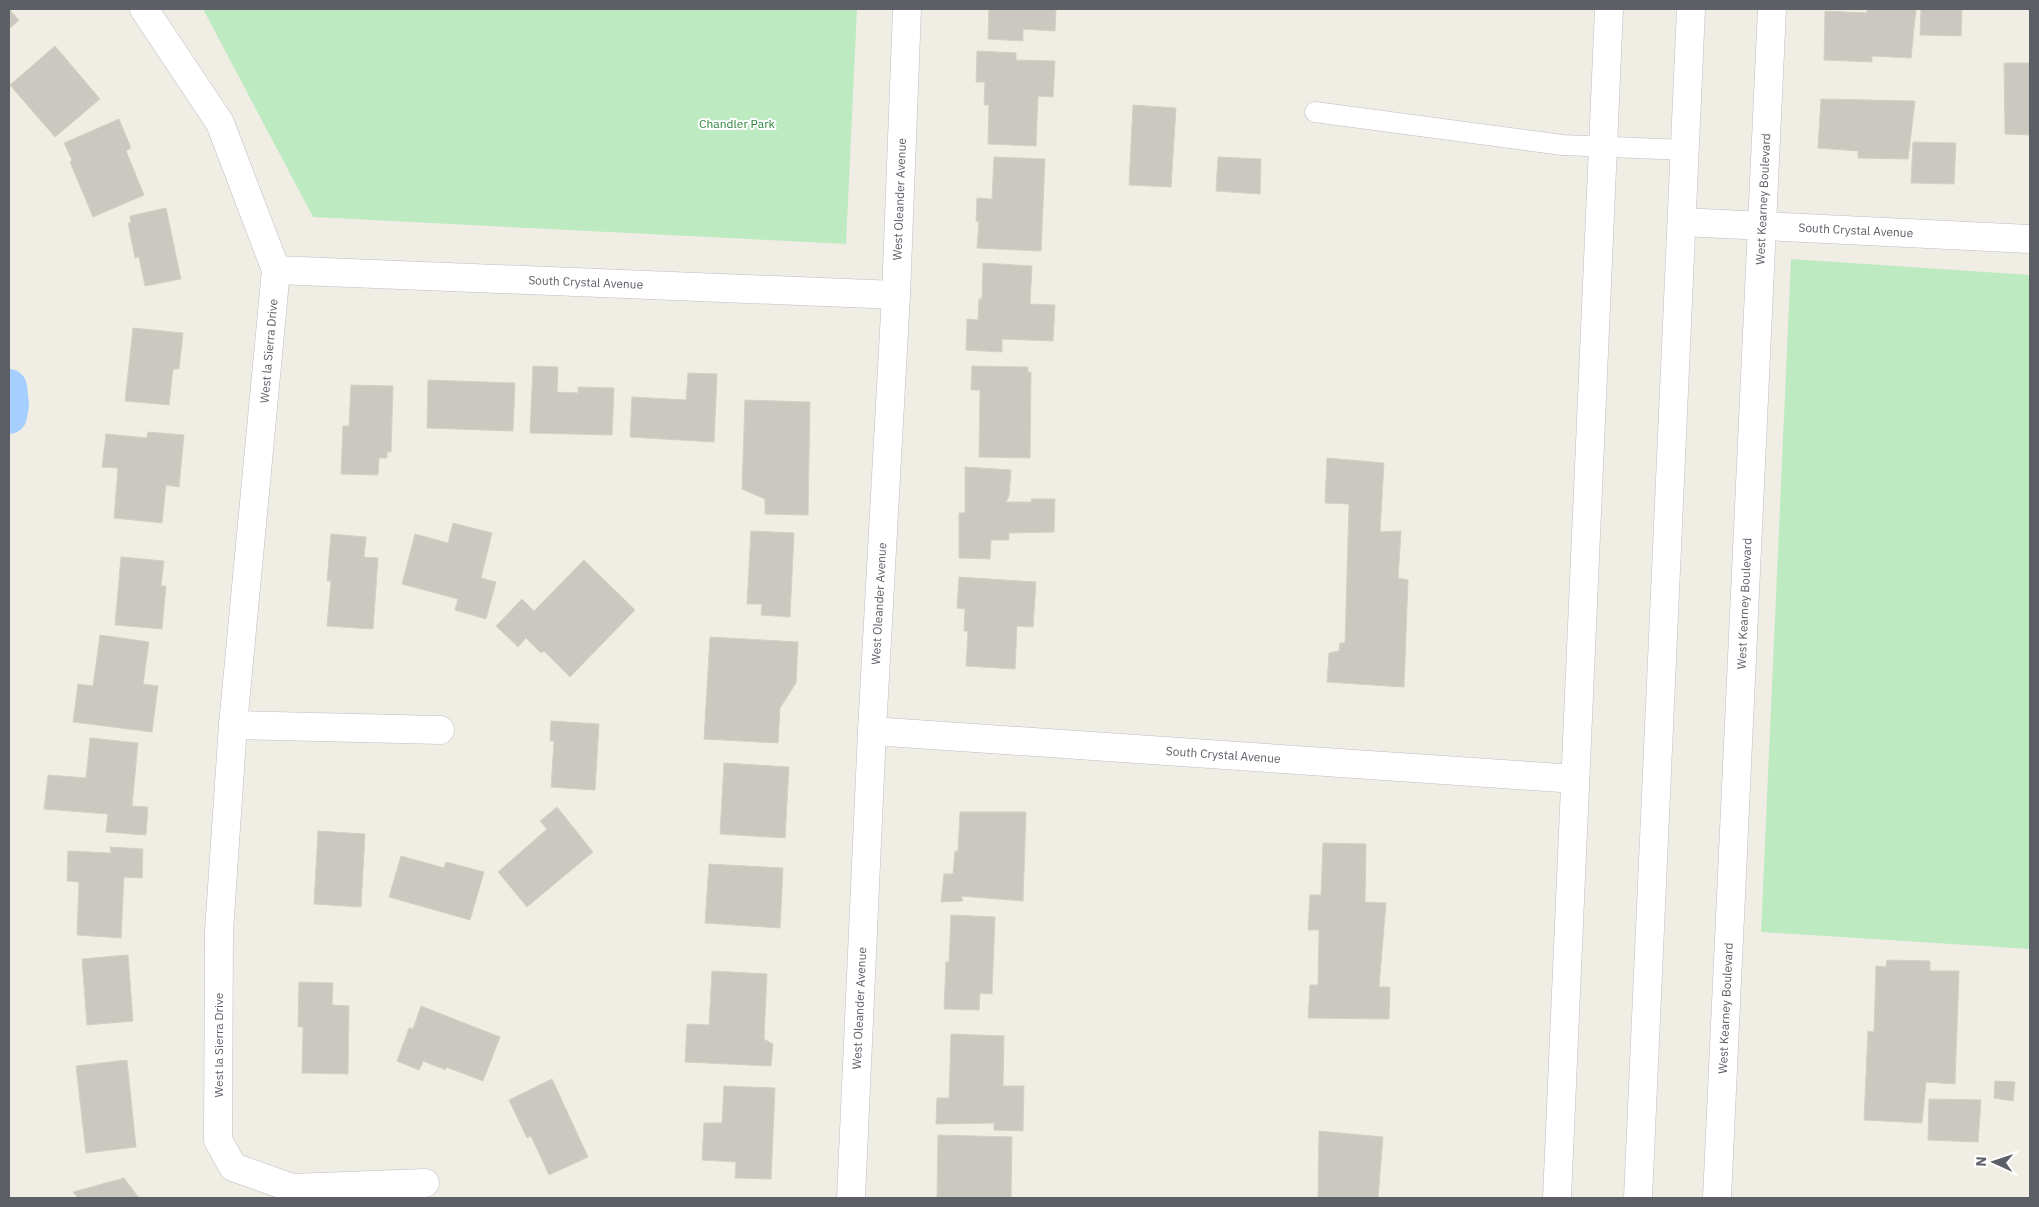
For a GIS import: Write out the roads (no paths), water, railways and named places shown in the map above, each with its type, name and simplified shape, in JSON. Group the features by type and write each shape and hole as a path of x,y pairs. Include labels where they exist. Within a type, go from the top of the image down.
{"street":[{"name":"West la Sierra Drive","path":"144,9 220,123 276,270 233,725 219,931 218,1140 233,1167 292,1188 425,1183"},
{"name":"West Oleander Avenue","path":"851,1198 872,731 896,295 907,9"},
{"path":"1558,1198 1609,9"},
{"path":"1638,1198 1691,9"},
{"name":"West Kearney Boulevard","path":"1717,1198 1772,9"},
{"name":"South Crystal Avenue","path":"1682,222 2030,239"},
{"name":"South Crystal Avenue","path":"276,270 896,295"},
{"path":"233,725 440,730"},
{"name":"South Crystal Avenue","path":"872,731 1576,779"}],"lane":[{"path":"1315,112 1562,145 1685,150"}],"waterway":[{"path":"9,387 11,405 9,416"}],"park label":[{"name":"Chandler Park","path":"737,124"}]}
